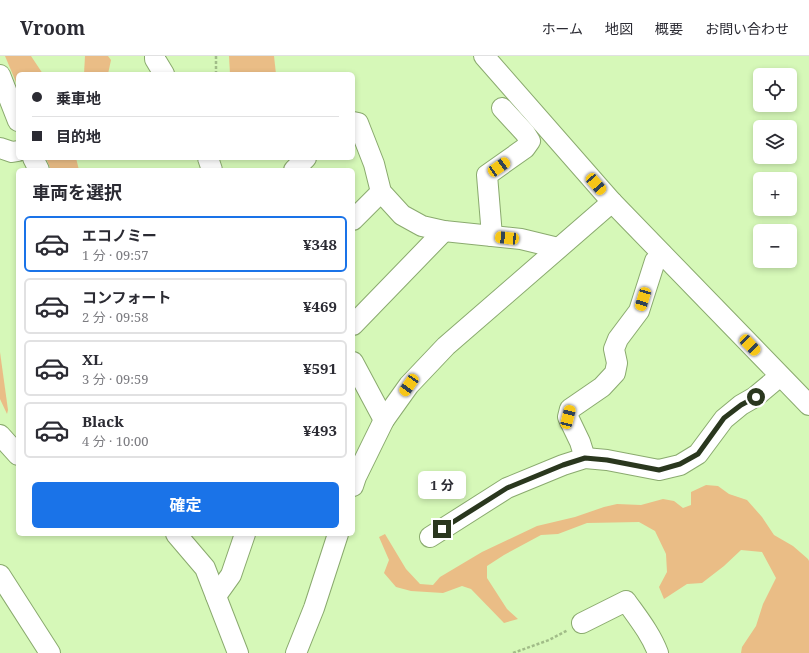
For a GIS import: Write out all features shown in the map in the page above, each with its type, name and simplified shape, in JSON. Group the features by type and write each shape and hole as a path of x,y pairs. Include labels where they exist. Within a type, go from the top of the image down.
{"street":[{"path":"155,56 155,59 163,72"},
{"path":"484,56 612,202 809,405"},
{"path":"0,75 16,116"},
{"path":"492,236 487,175 525,148 530,141 525,133 502,108"},
{"path":"355,122 358,123 374,164 381,192 402,215 422,226 444,231 521,239 558,248"},
{"path":"0,148 12,152 16,151"},
{"path":"296,168 304,160"},
{"path":"355,218 381,192"},
{"path":"355,478 384,420 409,385 446,346 612,202"},
{"path":"355,323 444,231"},
{"path":"585,458 580,442 568,417 570,409 602,387 615,373 617,364 614,349 618,339 639,311 655,261 662,254"},
{"path":"355,366 384,420"},
{"path":"430,537 507,488 563,465 585,458 607,460 659,470 680,464 698,454 724,418 741,405 756,397 780,376"},
{"path":"0,435 16,453"},
{"path":"178,536 205,568 238,653"},
{"path":"216,596 231,575 244,536"},
{"path":"296,653 314,608 337,536"},
{"path":"0,575 50,653"},
{"path":"582,623 626,602 644,626 658,653"}],"path":[{"path":"216,56 216,72"},
{"path":"513,653 549,640 582,623"}],"shaded area":[{"path":"5,56 31,56 42,72 16,72 16,82"},
{"path":"85,56 108,56 111,60 108,72 84,72"},
{"path":"229,56 274,56 276,72 230,72"},
{"path":"47,160 76,160 78,168 50,168"},
{"path":"0,352 8,410 7,414 0,399"},
{"path":"706,485 718,486 729,494 747,500 762,517 774,535 793,546 808,559 809,653 741,653 742,647 756,626 763,604 776,578 762,552 741,550 724,566 702,583 687,584 664,599 659,587 667,572 666,554 655,531 639,522 587,523 558,534 541,535 487,566 487,578 507,609 518,619 504,623 471,589 462,586 443,593 411,591 396,587 384,573 389,560 379,537 385,534 406,569 420,584 433,585 440,577 482,552 537,526 575,517 617,504 641,505 663,499 674,501 683,508 691,505 691,492"}],"route":[{"path":"442,529 507,488 563,465 585,458 607,460 659,470 680,464 698,454 724,418 741,405 756,397"}]}
